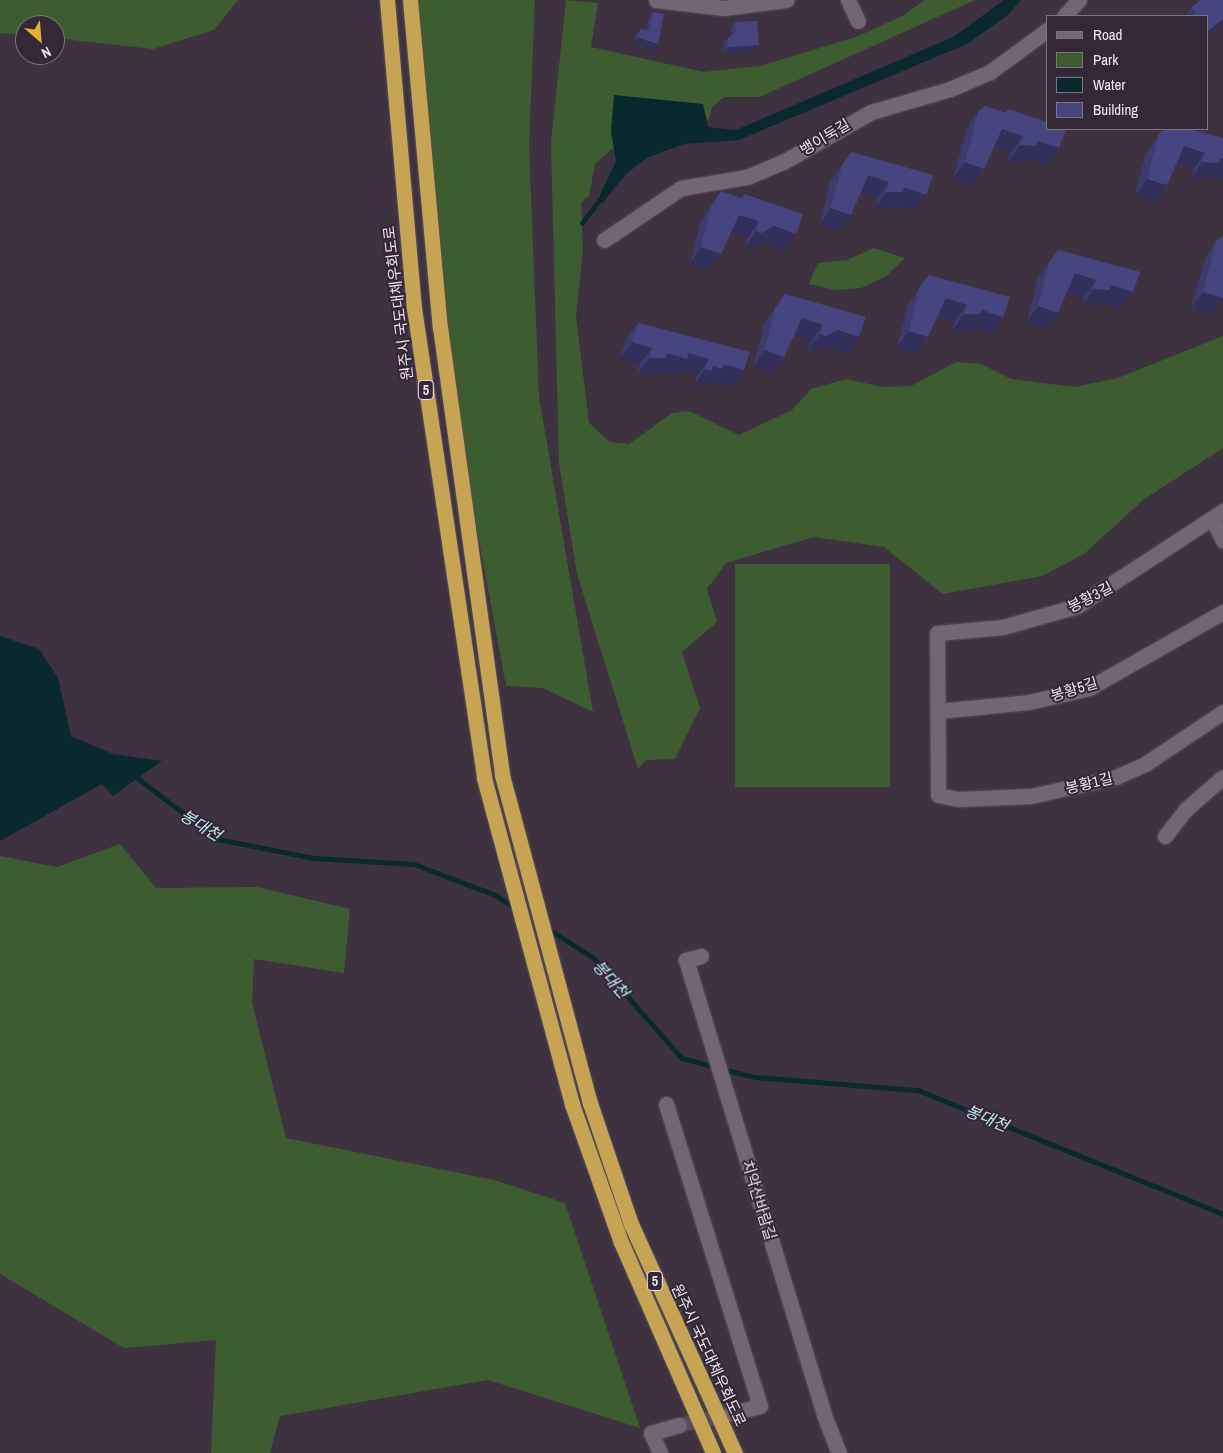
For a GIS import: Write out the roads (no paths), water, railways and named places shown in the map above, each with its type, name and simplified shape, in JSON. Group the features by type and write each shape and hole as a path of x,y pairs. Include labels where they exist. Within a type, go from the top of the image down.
{"highway":[{"name":"원주시 국도대체우회도로","path":"387,0 414,308 484,778 572,1104 621,1242 714,1453"},
{"name":"원주시 국도대체우회도로","path":"410,0 440,327 502,775 590,1103 631,1224 735,1453"}],"street":[{"path":"656,0 739,8 786,0"},
{"path":"848,0 858,21"},
{"path":"1065,15 1079,0"},
{"name":"뱅이둑길","path":"604,240 681,188 747,177 783,162 871,112 950,89 990,72 1046,31"},
{"path":"1218,514 1223,542"},
{"name":"봉황3길","path":"938,712 937,633 1003,627 1077,606 1218,514"},
{"name":"봉황5길","path":"938,712 1029,702 1089,688 1223,612"},
{"name":"봉황1길","path":"938,712 938,795 958,799 1032,796 1116,777 1145,764 1223,712"},
{"path":"1165,836 1185,810 1223,777"},
{"name":"치악산바람길","path":"701,956 686,960 824,1415 839,1453"},
{"path":"666,1104 760,1406 731,1413"},
{"path":"660,1453 650,1433 679,1425"}],"water":[{"path":"1004,0 1021,0 1008,15 967,44 739,140 684,144 647,158 626,174 602,204 600,195 616,161 611,132 614,95 703,104 708,127 736,130 953,37"},
{"path":"0,636 39,649 58,678 71,736 113,754 162,761 113,796 102,784 0,841"}],"waterway":[{"path":"582,223 604,194"},
{"name":"봉대천","path":"135,776 218,839 314,858 414,864 495,895 514,907"},
{"name":"봉대천","path":"548,929 594,958 682,1058 715,1067"},
{"name":"봉대천","path":"723,1069 755,1077 918,1090 1223,1214"}],"tunnel":[{"path":"679,1425 731,1413"}]}
